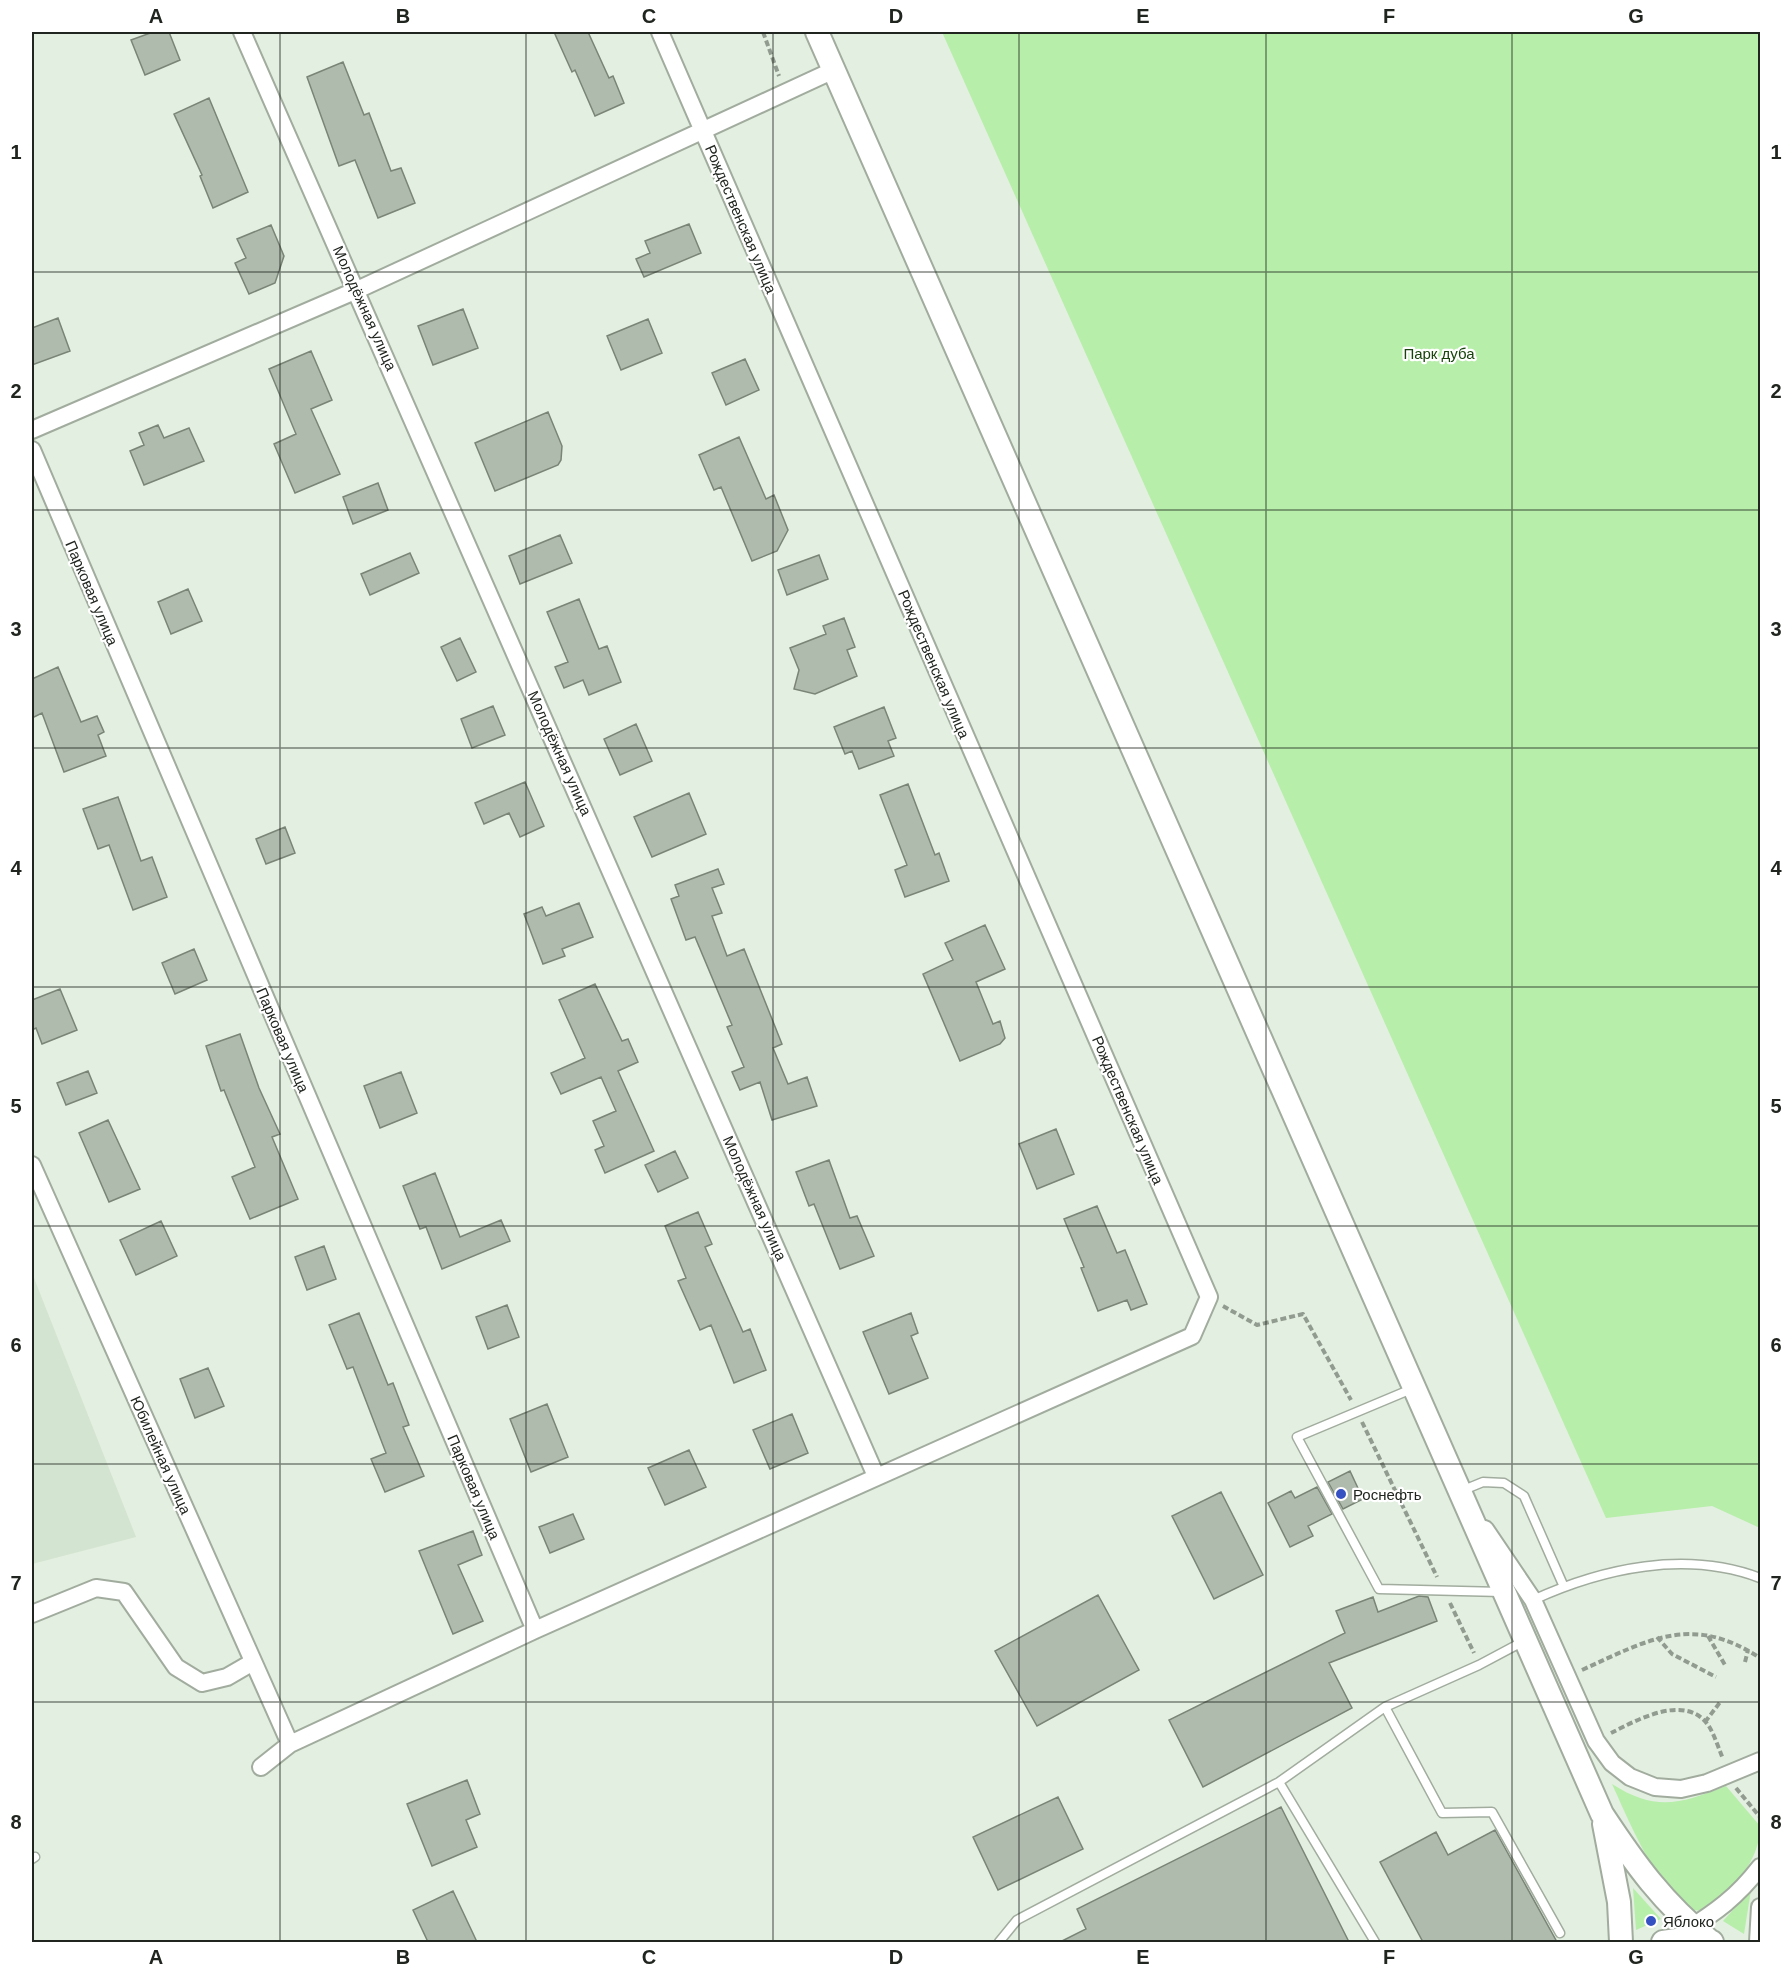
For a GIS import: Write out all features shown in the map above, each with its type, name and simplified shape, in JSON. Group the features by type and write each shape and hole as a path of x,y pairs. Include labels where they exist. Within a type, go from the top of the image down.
{"main road":[{"path":"817,32 1602,1814 1653,1888 1712,1942"},
{"path":"1602,1814 1619,1902 1622,1942"},
{"path":"1667,1941 1691,1938 1712,1942"}],"street":[{"name":"Молодёжная улица","path":"242,32 876,1476"},
{"name":"Рождественская улица","path":"660,32 1209,1297"},
{"path":"32,430 357,290 704,133 834,70"},
{"name":"Парковая улица","path":"32,450 535,1630"},
{"name":"Юбилейная улица","path":"32,1165 290,1744"},
{"path":"261,1767 290,1744 535,1630 1192,1336 1209,1297"},
{"path":"1460,1492 1533,1599 1596,1741 1612,1763 1630,1777 1655,1787 1681,1789 1707,1783 1761,1761"},
{"path":"32,1614 96,1588 124,1592 176,1667 202,1683 227,1677 253,1662"},
{"path":"1667,1941 1706,1920 1734,1897 1761,1867"},
{"path":"1758,1942 1761,1907"}],"lane":[{"path":"1414,1388 1297,1437 1379,1589 1504,1592"},
{"path":"1460,1492 1483,1482 1504,1483 1524,1496 1564,1587"},
{"path":"1533,1599 1581,1580 1651,1565 1686,1562 1714,1565 1761,1578"},
{"path":"999,1942 1017,1920 1280,1782 1385,1707 1479,1665 1525,1640"},
{"path":"1385,1707 1442,1813 1492,1812 1560,1933"},
{"path":"1280,1782 1375,1942"}],"path":[{"path":"763,32 778,65 780,79 773,94 764,104"},
{"path":"1209,1297 1257,1325 1303,1314 1357,1412 1479,1665"},
{"path":"1578,1671 1658,1637 1677,1633 1708,1636 1748,1650 1761,1658"},
{"path":"1708,1636 1725,1665"},
{"path":"1658,1637 1672,1654 1716,1677"},
{"path":"1745,1662 1748,1650"},
{"path":"1705,1722 1721,1701"},
{"path":"1607,1735 1666,1710 1685,1712 1705,1722 1725,1765"},
{"path":"1735,1787 1761,1817"}],"shaded area":[{"path":"32,1273 136,1537 32,1564"}],"green space":[{"name":"Парк дуба","path":"942,32 1760,32 1760,1528 1712,1506 1606,1518"},
{"path":"1612,1784 1642,1799 1655,1802 1681,1801 1726,1786 1760,1826 1758,1844 1751,1861 1718,1901 1704,1909 1694,1910 1682,1903 1657,1874"},
{"path":"1633,1888 1661,1919 1636,1930"},
{"path":"1751,1890 1744,1934 1723,1921"}],"building":[{"path":"153,32 169,32 180,60 145,75 131,40"},
{"path":"554,32 588,32 609,78 613,76 624,103 595,116 575,70 572,72"},
{"path":"343,62 364,115 369,113 391,171 401,168 415,203 378,218 355,160 339,166 307,77"},
{"path":"209,98 248,192 213,208 200,176 202,175 174,114"},
{"path":"689,224 701,253 644,277 636,259 650,253 645,241"},
{"path":"271,225 284,256 275,283 249,294 235,263 246,258 237,239"},
{"path":"463,309 478,348 433,365 418,326"},
{"path":"58,318 70,351 32,365 32,328"},
{"path":"648,319 662,353 621,370 607,336"},
{"path":"311,351 332,400 311,409 340,474 295,493 274,444 296,434 269,369"},
{"path":"745,359 759,390 726,405 712,373"},
{"path":"548,412 562,446 561,460 558,465 495,491 475,443"},
{"path":"158,425 164,438 189,428 204,461 144,485 130,451 144,445 139,433"},
{"path":"739,437 766,499 774,495 788,530 777,551 752,561 721,487 714,490 699,455"},
{"path":"378,483 388,510 353,524 343,497"},
{"path":"560,535 572,563 520,584 509,556"},
{"path":"410,553 419,573 370,595 361,574"},
{"path":"819,555 828,579 787,595 778,570"},
{"path":"188,589 202,621 171,634 158,602"},
{"path":"579,599 599,649 607,646 621,682 589,695 583,680 564,688 555,667 568,662 547,612"},
{"path":"844,618 855,647 847,650 857,676 815,694 794,689 799,670 790,648 826,634 823,626"},
{"path":"460,638 476,672 457,681 441,647"},
{"path":"58,667 81,722 97,716 104,732 98,735 106,756 64,772 42,713 32,718 32,679"},
{"path":"493,706 505,735 472,748 461,719"},
{"path":"884,707 896,738 888,741 894,756 859,769 852,751 845,754 834,727"},
{"path":"636,724 652,761 620,775 604,739"},
{"path":"525,782 544,826 520,837 509,813 484,824 475,803"},
{"path":"908,784 935,855 939,853 949,881 905,897 895,870 907,865 880,795"},
{"path":"689,793 706,834 652,857 634,817"},
{"path":"118,797 141,861 152,857 167,897 133,910 109,845 98,849 83,809"},
{"path":"285,827 295,853 266,864 256,839"},
{"path":"718,869 724,884 712,888 722,913 712,916 727,956 744,949 782,1044 773,1048 788,1084 807,1077 817,1106 772,1120 760,1082 740,1090 732,1072 744,1067 727,1027 732,1025 695,937 686,940 671,899 679,896 675,885"},
{"path":"579,903 593,937 562,949 565,956 543,964 524,914 542,907 546,916"},
{"path":"985,925 1005,969 976,982 993,1024 1000,1021 1005,1038 1000,1044 960,1061 923,974 953,960 945,943"},
{"path":"194,949 207,980 175,994 162,963"},
{"path":"595,984 622,1041 628,1039 638,1062 618,1071 654,1151 605,1173 595,1150 604,1146 593,1121 616,1111 601,1077 561,1094 551,1073 585,1058 559,1000"},
{"path":"60,989 77,1030 42,1044 36,1028 32,1030 32,1000"},
{"path":"240,1034 259,1088 280,1134 272,1137 298,1199 250,1219 232,1177 255,1167 224,1090 221,1091 206,1046"},
{"path":"88,1071 97,1093 66,1105 57,1083"},
{"path":"401,1072 417,1113 380,1128 364,1086"},
{"path":"108,1120 140,1189 109,1202 79,1133"},
{"path":"1056,1129 1074,1174 1037,1189 1019,1144"},
{"path":"675,1151 688,1178 658,1192 645,1165"},
{"path":"829,1160 850,1218 857,1216 874,1256 840,1269 814,1204 809,1206 796,1172"},
{"path":"435,1173 460,1237 501,1220 510,1241 442,1269 426,1227 420,1229 403,1186"},
{"path":"1097,1206 1117,1253 1125,1250 1147,1304 1131,1310 1127,1300 1098,1311 1081,1268 1084,1267 1064,1219"},
{"path":"698,1212 712,1244 705,1247 743,1332 750,1329 766,1370 734,1383 711,1325 700,1330 678,1281 686,1278 665,1226"},
{"path":"161,1221 177,1256 136,1275 120,1240"},
{"path":"324,1246 336,1279 307,1290 295,1257"},
{"path":"507,1305 519,1337 488,1349 476,1317"},
{"path":"359,1313 388,1385 393,1383 409,1425 403,1427 424,1476 385,1492 371,1459 386,1453 353,1367 347,1369 329,1325"},
{"path":"911,1313 918,1333 911,1336 928,1378 889,1394 863,1332"},
{"path":"208,1368 224,1406 195,1418 180,1379"},
{"path":"547,1404 568,1457 531,1472 510,1419"},
{"path":"792,1414 808,1453 770,1469 753,1430"},
{"path":"689,1450 706,1487 665,1505 648,1468"},
{"path":"1350,1471 1363,1499 1343,1509 1328,1482"},
{"path":"1317,1487 1332,1514 1308,1526 1313,1536 1290,1547 1268,1503 1291,1491 1295,1498"},
{"path":"1221,1492 1263,1575 1214,1599 1172,1516"},
{"path":"573,1514 584,1539 550,1553 539,1527"},
{"path":"473,1531 482,1555 458,1565 483,1621 453,1634 419,1551"},
{"path":"1098,1595 1139,1670 1037,1726 995,1651"},
{"path":"1419,1596 1428,1597 1437,1621 1329,1663 1352,1708 1203,1787 1169,1720 1345,1633 1336,1611 1373,1597 1378,1612"},
{"path":"467,1780 480,1814 466,1820 477,1847 432,1866 407,1804"},
{"path":"1058,1797 1083,1849 998,1890 973,1837"},
{"path":"1281,1807 1349,1942 1060,1942 1086,1929 1077,1909"},
{"path":"1495,1830 1557,1942 1423,1942 1380,1862 1436,1832 1448,1855"},
{"path":"453,1891 477,1942 428,1942 413,1910"}],"place":[{"name":"Роснефть","path":"1341,1494"},
{"name":"Яблоко","path":"1651,1921"}]}
